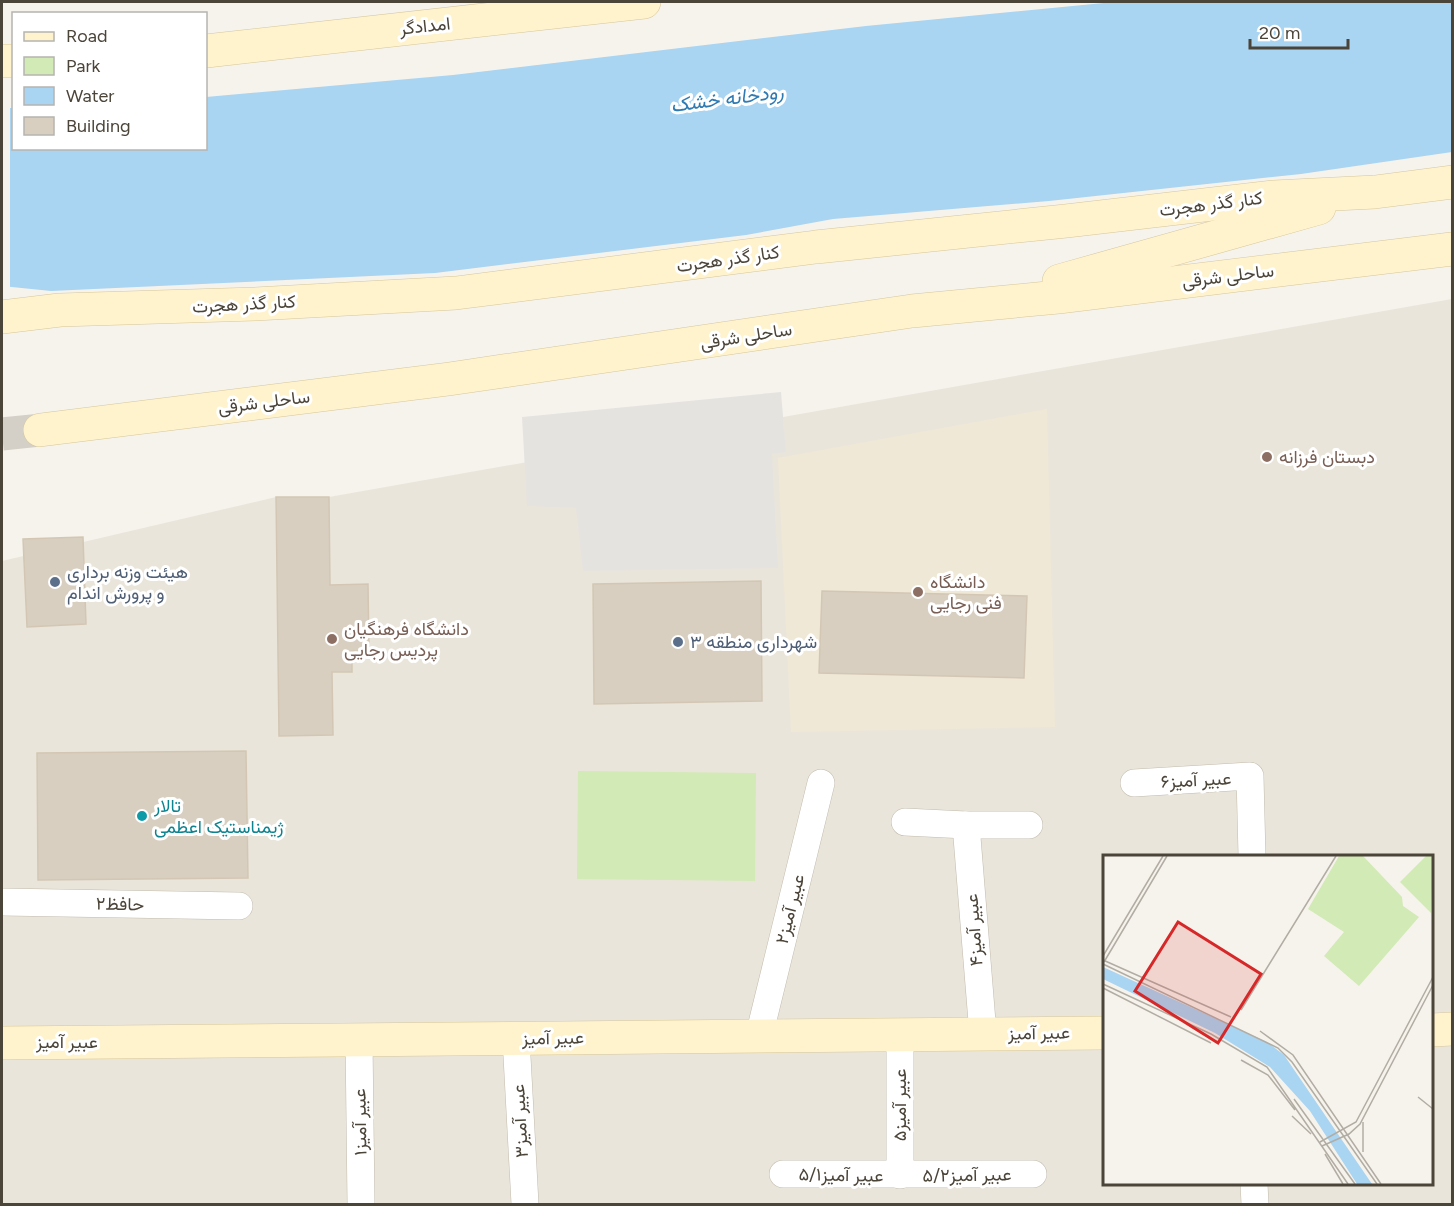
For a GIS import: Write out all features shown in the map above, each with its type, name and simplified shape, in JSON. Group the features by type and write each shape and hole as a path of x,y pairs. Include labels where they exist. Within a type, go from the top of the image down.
{"main road":[{"name":"امدادگر","path":"207,51 644,2"},
{"name":"کنار گذر هجرت","path":"2,317 60,310 255,304 456,293 816,247 1274,197 1375,192 1452,182"},
{"path":"974,305 1375,192"},
{"name":"ساحلی شرقی","path":"40,430 449,379 912,311 1058,297 1452,249"},
{"path":"1433,1030 1452,1029"},
{"name":"عبیر آمیز","path":"2,1043 1103,1033"}],"street":[{"name":"۶عبیر آمیز","path":"1134,783 1250,776 1252,855"},
{"name":"۲عبیر آمیز","path":"759,1036 821,783"},
{"path":"905,822 1029,825"},
{"name":"۴عبیر آمیز","path":"966,825 982,1034"},
{"name":"۲حافظ","path":"2,902 239,906"},
{"name":"۵عبیر آمیز","path":"900,1035 900,1175"},
{"name":"۳عبیر آمیز","path":"516,1038 525,1204"},
{"name":"۱عبیر آمیز","path":"359,1040 361,1204"},
{"name":"۵/۱عبیر آمیز","path":"783,1174 900,1175"},
{"name":"۵/۲عبیر آمیز","path":"900,1175 1033,1174"},
{"path":"1254,1185 1255,1204"}],"shaded area":[{"path":"1452,299 1452,1204 2,1204 2,561 276,497 329,497"},
{"path":"781,392 786,452 772,454 778,568 583,571 576,508 527,506 522,417"},
{"name":"دانشگاه فنی رجایی","path":"1047,409 1055,727 791,732 778,458"}],"green space":[{"path":"578,771 756,773 755,881 577,879"}],"water":[{"name":"رودخانه خشک","path":"1114,2 1452,2 1452,152 1301,174 1049,201 833,219 746,235 435,273 51,291 2,286 2,108 12,108 12,150 207,150 207,97 453,75 866,26"}],"pier":[{"path":"2,105 10,105 10,290 2,289"}],"building":[{"path":"276,497 329,497 330,585 368,584 369,651 352,651 352,672 332,672 333,735 279,736"},
{"name":"هیئت وزنه برداری و پرورش اندام","path":"83,537 86,624 27,627 23,539"},
{"name":"شهرداری منطقه ۳","path":"761,581 762,701 594,704 593,584"},
{"path":"822,591 1027,596 1024,678 819,673"},
{"name":"تالار ژیمناستیک اعظمی","path":"246,751 248,878 38,880 37,753"}],"tunnel":[{"path":"2,434 40,430"}],"place":[{"name":"دبستان فرزانه","path":"1267,457"},
{"name":"هیئت وزنه برداری و پرورش اندام","path":"55,582"},
{"name":"دانشگاه فنی رجایی","path":"918,592"},
{"name":"دانشگاه فرهنگیان پردیس رجایی","path":"332,639"},
{"name":"شهرداری منطقه ۳","path":"678,642"},
{"name":"تالار ژیمناستیک اعظمی","path":"142,816"}]}
